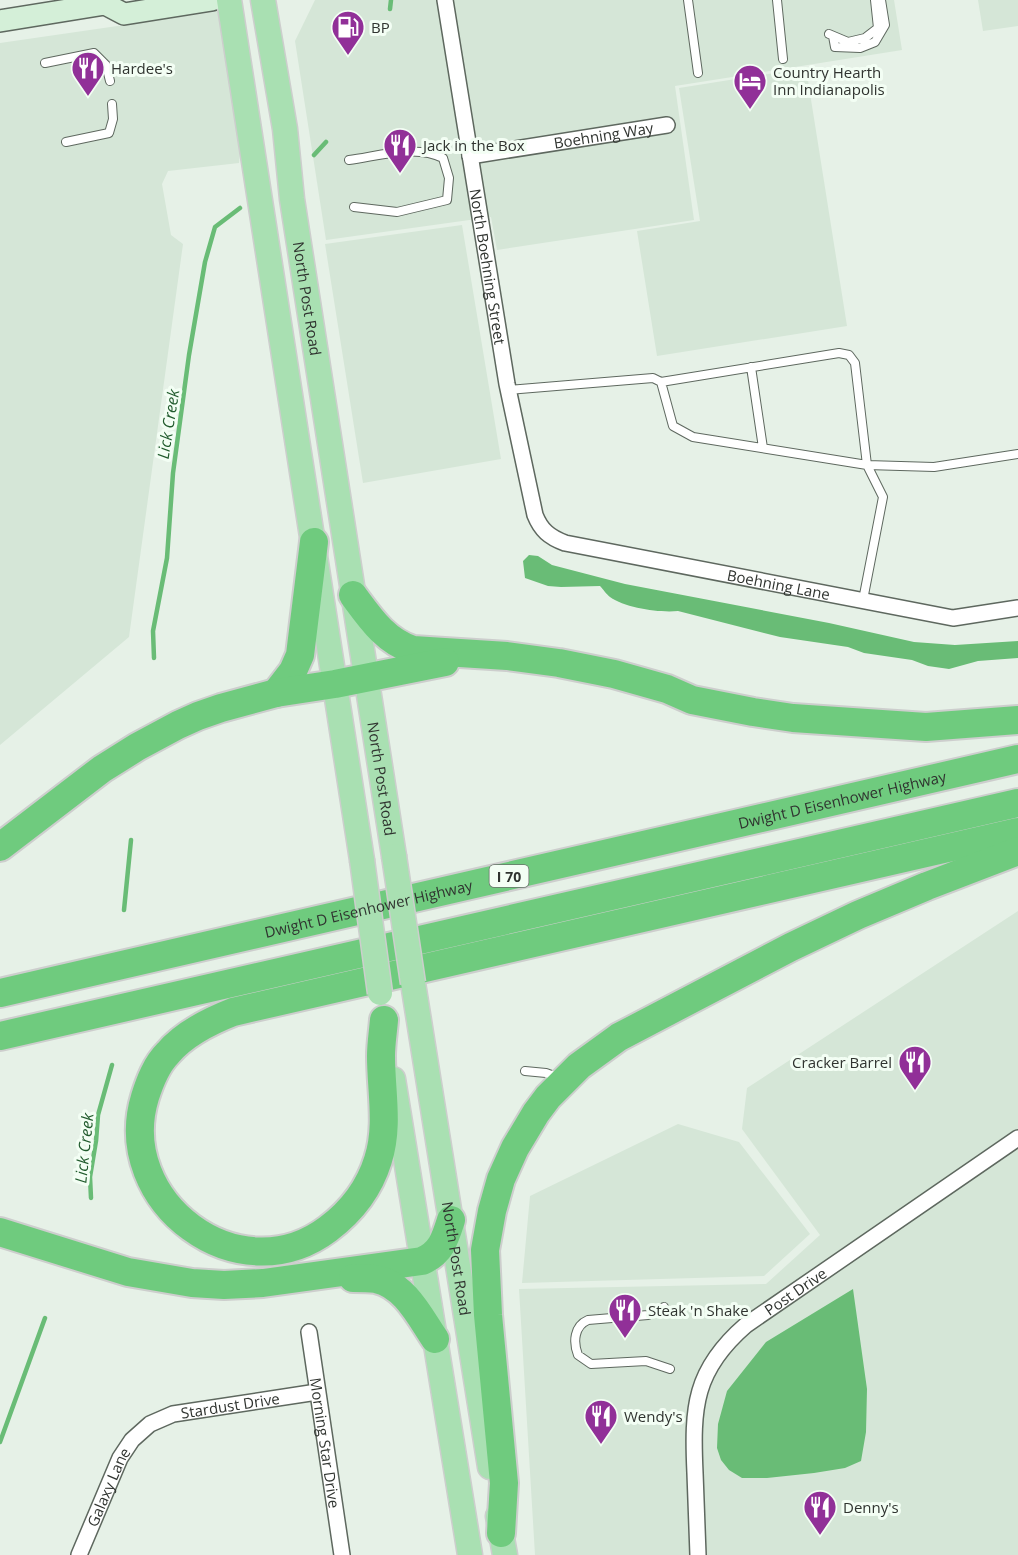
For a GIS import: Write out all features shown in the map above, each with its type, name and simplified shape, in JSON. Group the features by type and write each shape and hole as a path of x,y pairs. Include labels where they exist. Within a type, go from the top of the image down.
{"highway":[{"path":"276,693 293,671 300,655 314,542"},
{"path":"353,595 375,625 400,646 413,650 507,656 568,664 667,689 692,700 793,718 926,727 1018,720"},
{"path":"0,847 102,769 137,747 198,716 276,693 482,656"},
{"name":"Dwight D Eisenhower Highway","path":"0,993 1018,759"},
{"path":"0,1036 1018,803"},
{"path":"382,1007 384,1133 379,1159 369,1185 342,1218 302,1245 259,1252 238,1249 208,1239 189,1227 162,1198 144,1163 140,1137 142,1107 151,1078 167,1053 186,1037 212,1021 233,1012 1018,832"},
{"path":"503,1544 504,1483 488,1316 485,1259 487,1235 495,1198 515,1148 536,1113 579,1066 619,1036 858,915 1018,851"},
{"path":"0,1232 128,1272 171,1281 244,1284 422,1261 431,1257 442,1246 451,1220"},
{"path":"321,1275 378,1280 398,1289 435,1339"}],"main road":[{"path":"0,21 107,2 124,14 212,0"},
{"name":"North Post Road","path":"229,0 314,542 382,1007 470,1555"},
{"name":"North Post Road","path":"263,0 285,129 292,199 365,678 503,1544"},
{"path":"251,142 285,129"}],"street":[{"name":"North Boehning Street","path":"445,0 508,390 535,515 542,529"},
{"name":"Boehning Way","path":"470,156 666,125"},
{"name":"Boehning Lane","path":"542,529 552,538 564,543 953,618 1018,608"},
{"name":"Post Drive","path":"698,1555 694,1417 702,1382 718,1352 746,1324 1018,1138"},
{"name":"Morning Star Drive","path":"309,1332 342,1555"},
{"name":"Stardust Drive","path":"146,1427 173,1414 317,1392"},
{"name":"Galaxy Lane","path":"79,1555 120,1458 132,1440 146,1427"}],"lane":[{"path":"688,0 698,73"},
{"path":"777,0 783,59"},
{"path":"875,0 878,28 865,38 848,42 830,35 835,47 860,48 875,42 885,25 880,0"},
{"path":"45,63 94,53 106,65 110,81"},
{"path":"66,142 109,133 113,119 112,104"},
{"path":"350,160 415,151 432,152 443,158 449,178 447,200 397,212 354,207"},
{"path":"508,390 653,378 661,382 839,353 849,356 855,363 867,465 883,497 863,600"},
{"path":"751,367 763,448"},
{"path":"661,382 673,426 693,437 867,465 934,467 1018,454"},
{"path":"525,1071 546,1073 564,1080"},
{"path":"663,1307 648,1315 588,1320 579,1327 575,1344 578,1355 591,1364 646,1361 670,1369"}],"shaded area":[{"path":"315,0 894,0 902,50 675,86 694,220 497,250 491,217 326,240 295,41"},
{"path":"978,0 1018,0 1018,26 983,31"},
{"path":"221,11 242,132 239,163 168,171 162,184 171,235 183,244 129,637 0,745 0,43"},
{"path":"806,68 847,326 657,356 637,231 700,221 679,88"},
{"path":"462,225 501,459 363,483 325,244"},
{"path":"529,555 538,556 552,565 625,584 829,623 914,642 955,645 1018,641 1018,658 978,661 949,669 928,666 912,660 864,653 848,647 780,637 678,611 643,609 616,601 600,586 548,586 525,578 523,561"},
{"path":"1018,911 1018,1555 535,1555 519,1289 766,1284 820,1235 742,1129 747,1088"},
{"path":"678,1124 739,1142 810,1234 764,1276 522,1283 530,1196"},
{"path":"853,1289 867,1389 866,1432 861,1461 845,1468 767,1478 742,1478 729,1470 721,1460 717,1448 718,1424 727,1391 766,1342"}],"waterway":[{"name":"Lick Creek","path":"390,9 391,0"},
{"name":"Lick Creek","path":"314,155 326,142"},
{"name":"Lick Creek","path":"154,658 153,631 167,558 173,473 189,355 205,262 215,227 240,208"},
{"name":"Lick Creek","path":"124,910 131,840"},
{"name":"Lick Creek","path":"91,1198 90,1177 98,1115 112,1065"},
{"name":"Lick Creek","path":"0,1442 45,1318"}],"place":[{"name":"BP","path":"348,56"},
{"name":"Hardee's","path":"88,97"},
{"name":"Country Hearth Inn Indianapolis","path":"750,110"},
{"name":"Jack in the Box","path":"400,174"},
{"name":"Cracker Barrel","path":"915,1091"},
{"name":"Steak 'n Shake","path":"625,1339"},
{"name":"Wendy's","path":"601,1445"},
{"name":"Denny's","path":"820,1536"}]}
